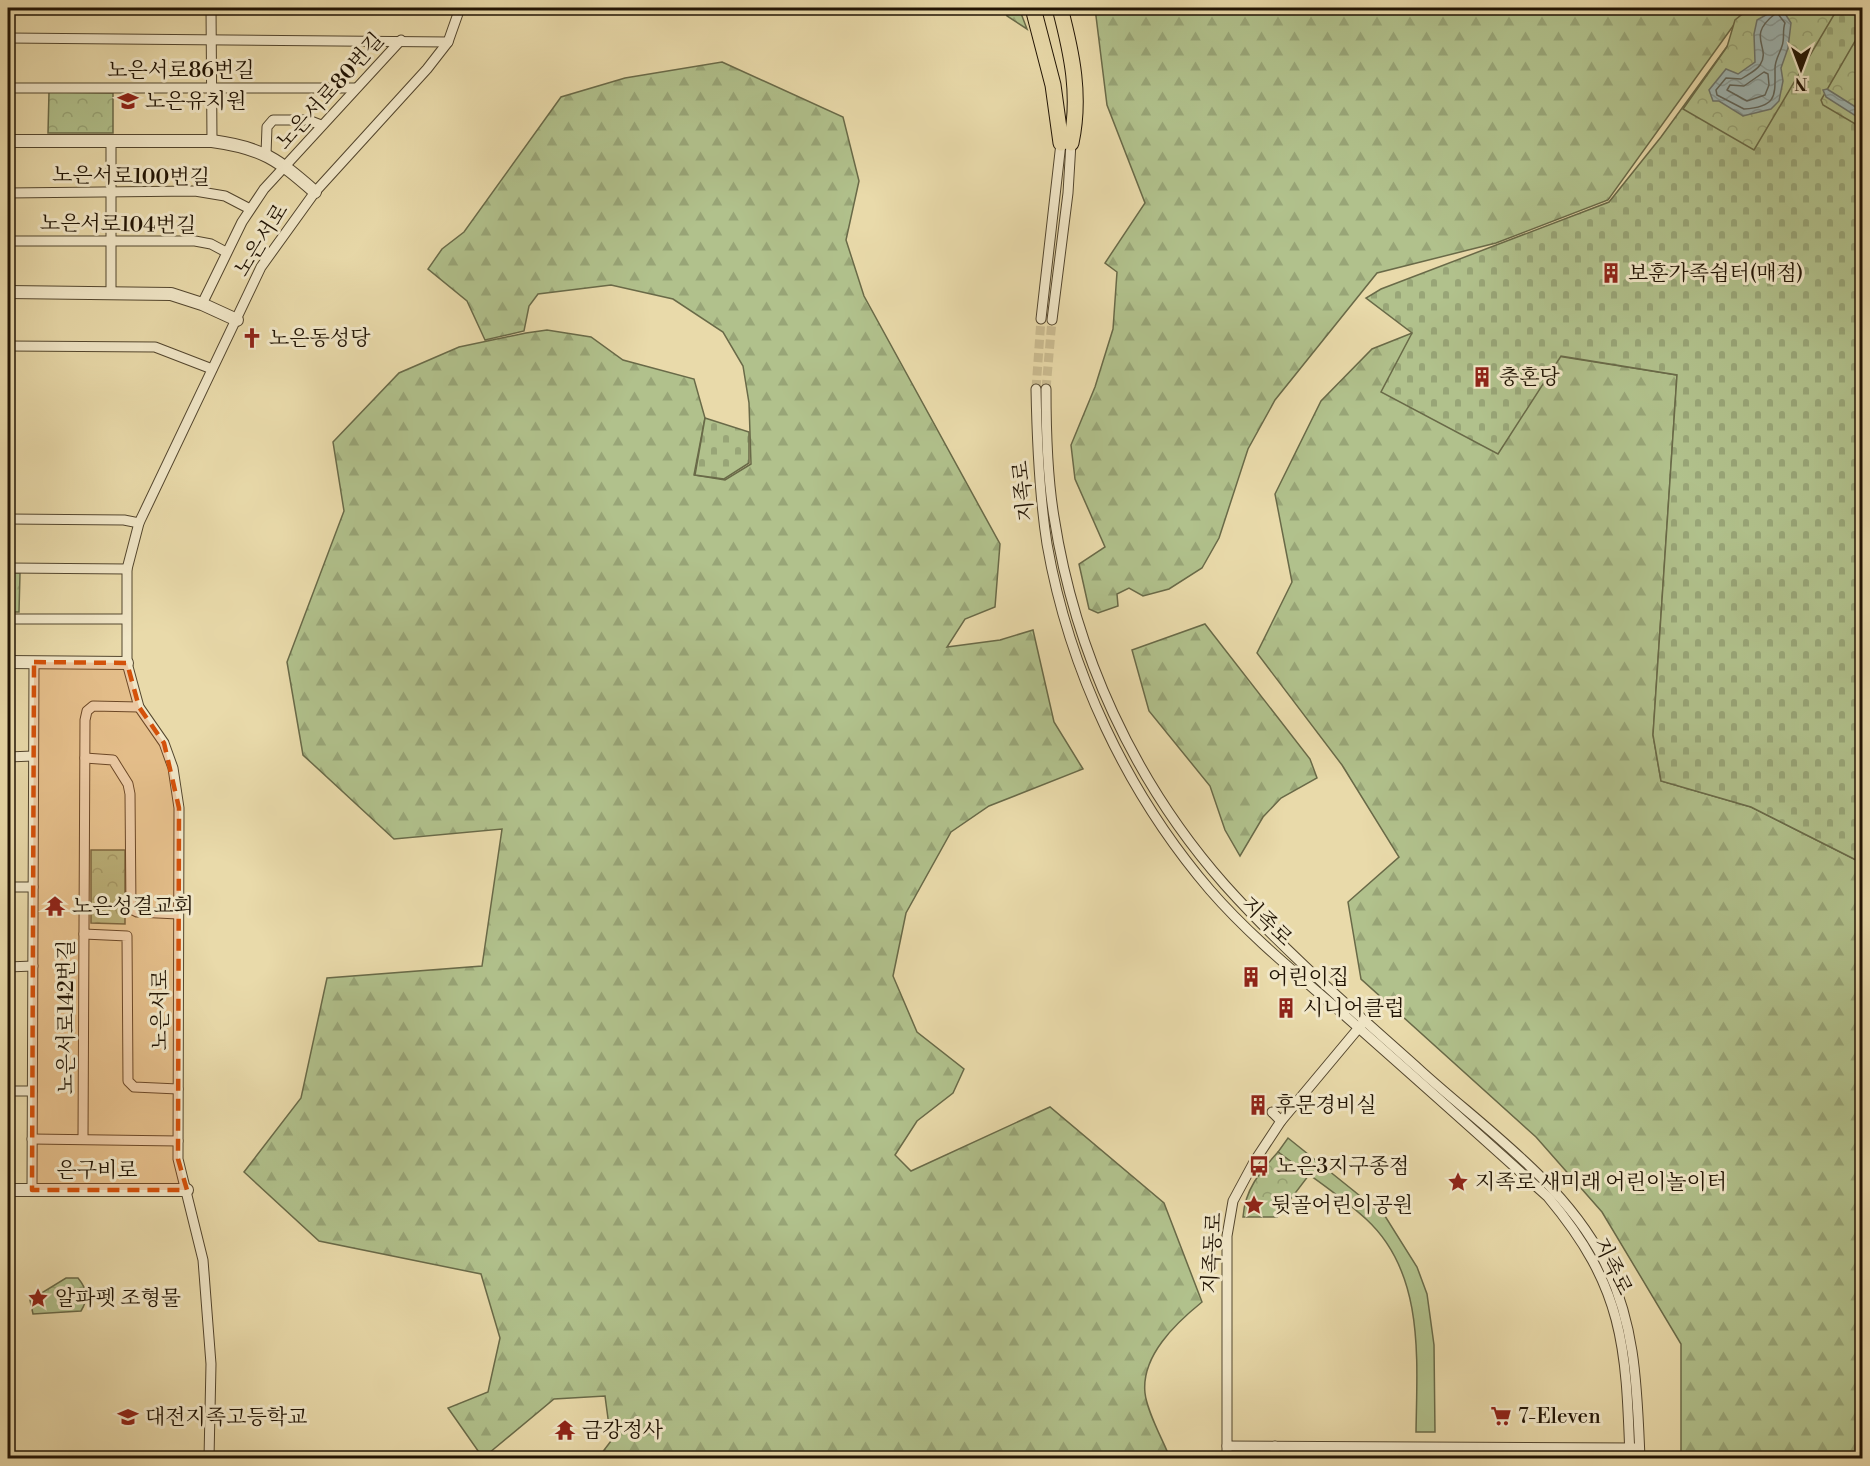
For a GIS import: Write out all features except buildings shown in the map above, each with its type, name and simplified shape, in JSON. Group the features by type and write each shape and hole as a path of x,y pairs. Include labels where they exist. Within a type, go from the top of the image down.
{"main road":[{"path":"1033,8 1066,143"},
{"path":"1042,8 1056,52 1066,143"},
{"path":"1050,8 1063,60 1066,143"},
{"path":"1060,8 1072,55 1077,94 1066,143"}],"street":[{"path":"212,8 212,141"},
{"name":"노은서로","path":"209,1458 211,1364 203,1260 178,1160 179,808 173,768 164,743 140,707 127,663 125,619 127,569 139,523 261,267 315,192 427,69 448,42 460,8"},
{"name":"노은서로80번길","path":"8,38 448,42"},
{"name":"노은서로80번길","path":"202,304 226,252 250,208 264,189 401,40"},
{"name":"노은서로86번길","path":"8,88 355,88"},
{"path":"266,154 267,127 273,120 308,120 321,125"},
{"path":"8,141 212,141 249,147 285,166 315,192"},
{"path":"111,142 111,292"},
{"path":"1041,319 1066,143"},
{"path":"1052,320 1068,193 1066,143"},
{"name":"노은서로100번길","path":"8,193 206,192 236,200 250,208"},
{"name":"노은서로104번길","path":"8,241 195,241 226,252"},
{"path":"8,292 171,294 202,304 237,320"},
{"path":"8,346 155,347 212,369"},
{"name":"지족로","path":"1361,1024 1271,950 1210,890 1170,838 1115,745 1074,649 1053,574 1039,475 1041,389 1048,475 1062,561 1083,634 1108,703 1125,740 1168,812 1223,882 1361,1024 1548,1197 1581,1240 1612,1301 1622,1339 1635,1453"},
{"path":"8,519 124,520 139,523"},
{"path":"8,568 127,569"},
{"path":"8,619 125,619"},
{"path":"8,662 127,663"},
{"path":"32,1190 34,662"},
{"name":"노은서로142번길","path":"83,1139 85,720 87,711 93,706 140,707"},
{"path":"8,757 33,756"},
{"path":"85,758 113,760 128,784 131,909 136,912 178,914"},
{"path":"8,887 33,887"},
{"path":"84,934 124,934 128,942 128,1082 134,1087 178,1089"},
{"path":"8,967 33,966"},
{"name":"지족동로","path":"1227,1458 1227,1236 1233,1201 1241,1184 1281,1121 1361,1024"},
{"path":"8,1092 32,1092"},
{"path":"1272,1112 1281,1121"},
{"path":"32,1138 178,1142"},
{"name":"은구비로","path":"8,1190 187,1190"},
{"path":"1227,1446 1476,1447 1584,1453 1635,1453"},
{"path":"1275,1446 1275,1458"},
{"path":"1375,1447 1375,1458"},
{"path":"1476,1447 1476,1458"}],"highlighted area":[{"path":"34,662 127,663 139,707 164,743 179,808 178,1159 187,1190 32,1190"}],"green space":[{"path":"1003,8 1019,8 1027,29 1007,16"},
{"path":"1095,8 1746,8 1608,200 1496,243 1377,273 1275,400 1248,449 1219,538 1202,568 1169,589 1143,596 1129,588 1117,594 1118,606 1098,613 1089,609 1079,564 1105,547 1075,479 1071,445 1095,387 1113,329 1117,272 1105,263 1145,203 1107,105"},
{"path":"1750,8 1838,8 1754,150 1683,109 1727,47 1735,20"},
{"path":"1755,8 1862,8 1862,863 1751,807 1661,781 1653,735 1677,375 1561,356 1498,454 1381,392 1412,333 1366,298 1381,289 1609,202 1661,137"},
{"path":"1862,29 1862,128 1823,105 1821,100"},
{"path":"722,62 843,117 859,181 846,240 864,296 1000,544 995,607 965,619 947,647 1000,640 1033,630 1054,722 1083,769 989,806 951,832 906,913 893,976 917,1032 964,1069 953,1093 917,1121 895,1155 911,1171 1050,1107 1164,1203 1202,1302 1171,1330 1162,1342 1154,1353 1145,1379 1145,1393 1149,1409 1170,1458 598,1458 611,1441 605,1396 554,1399 483,1458 448,1408 488,1392 500,1338 481,1274 319,1241 244,1172 301,1098 327,978 482,966 502,829 394,839 303,755 287,662 344,511 333,442 399,373 459,347 547,330 591,337 623,360 694,379 705,418 694,475 725,480 751,464 749,403 743,366 723,332 673,299 611,285 538,294 529,306 524,331 485,340 467,301 428,269 442,249 464,232 561,97 625,78"},
{"path":"49,92 113,93 113,133 48,133"},
{"path":"1412,333 1677,375 1653,735 1661,781 1751,807 1862,863 1862,1458 1681,1458 1681,1344 1602,1212 1536,1137 1361,979 1348,902 1399,857 1342,765 1257,653 1292,582 1275,494 1321,401 1372,349"},
{"path":"705,418 749,432 749,463 724,479 695,475"},
{"path":"8,573 20,573 19,612 8,612"},
{"path":"1205,624 1310,759 1317,778 1281,798 1263,817 1240,856 1225,830 1210,786 1149,711 1132,650"},
{"path":"91,850 125,850 125,924 91,923"},
{"path":"1288,1138 1385,1216 1417,1267 1427,1294 1434,1345 1435,1432 1416,1432 1417,1376 1414,1318 1399,1265 1385,1241 1366,1219 1278,1152"},
{"path":"1278,1152 1309,1175 1277,1217 1243,1217 1250,1189"},
{"path":"66,1278 78,1278 83,1286 86,1298 81,1311 33,1314 30,1300"}],"water":[{"path":"1778,8 1786,8 1784,12 1791,23 1788,48 1781,68 1783,81 1779,101 1771,109 1743,116 1719,101 1713,101 1709,90 1726,69 1738,74 1755,62 1754,34 1757,20"},
{"path":"1827,89 1862,111 1862,120 1826,97 1823,90"}],"tunnel":[{"path":"1036,389 1041,319"},
{"path":"1046,389 1052,320"}],"place":[{"name":"노은유치원","path":"128,101"},
{"name":"보훈가족쉼터(매점)","path":"1611,273"},
{"name":"노은동성당","path":"252,338"},
{"name":"충혼당","path":"1482,377"},
{"name":"노은성결교회","path":"55,906"},
{"name":"어린이집","path":"1251,977"},
{"name":"시니어클럽","path":"1286,1008"},
{"name":"후문경비실","path":"1258,1105"},
{"name":"노은3지구종점","path":"1259,1166"},
{"name":"지족로 새미래 어린이놀이터","path":"1458,1182"},
{"name":"뒷골어린이공원","path":"1254,1205"},
{"name":"알파펫 조형물","path":"38,1298"},
{"name":"7-Eleven","path":"1501,1416"},
{"name":"대전지족고등학교","path":"128,1417"},
{"name":"금강정사","path":"565,1430"}]}
